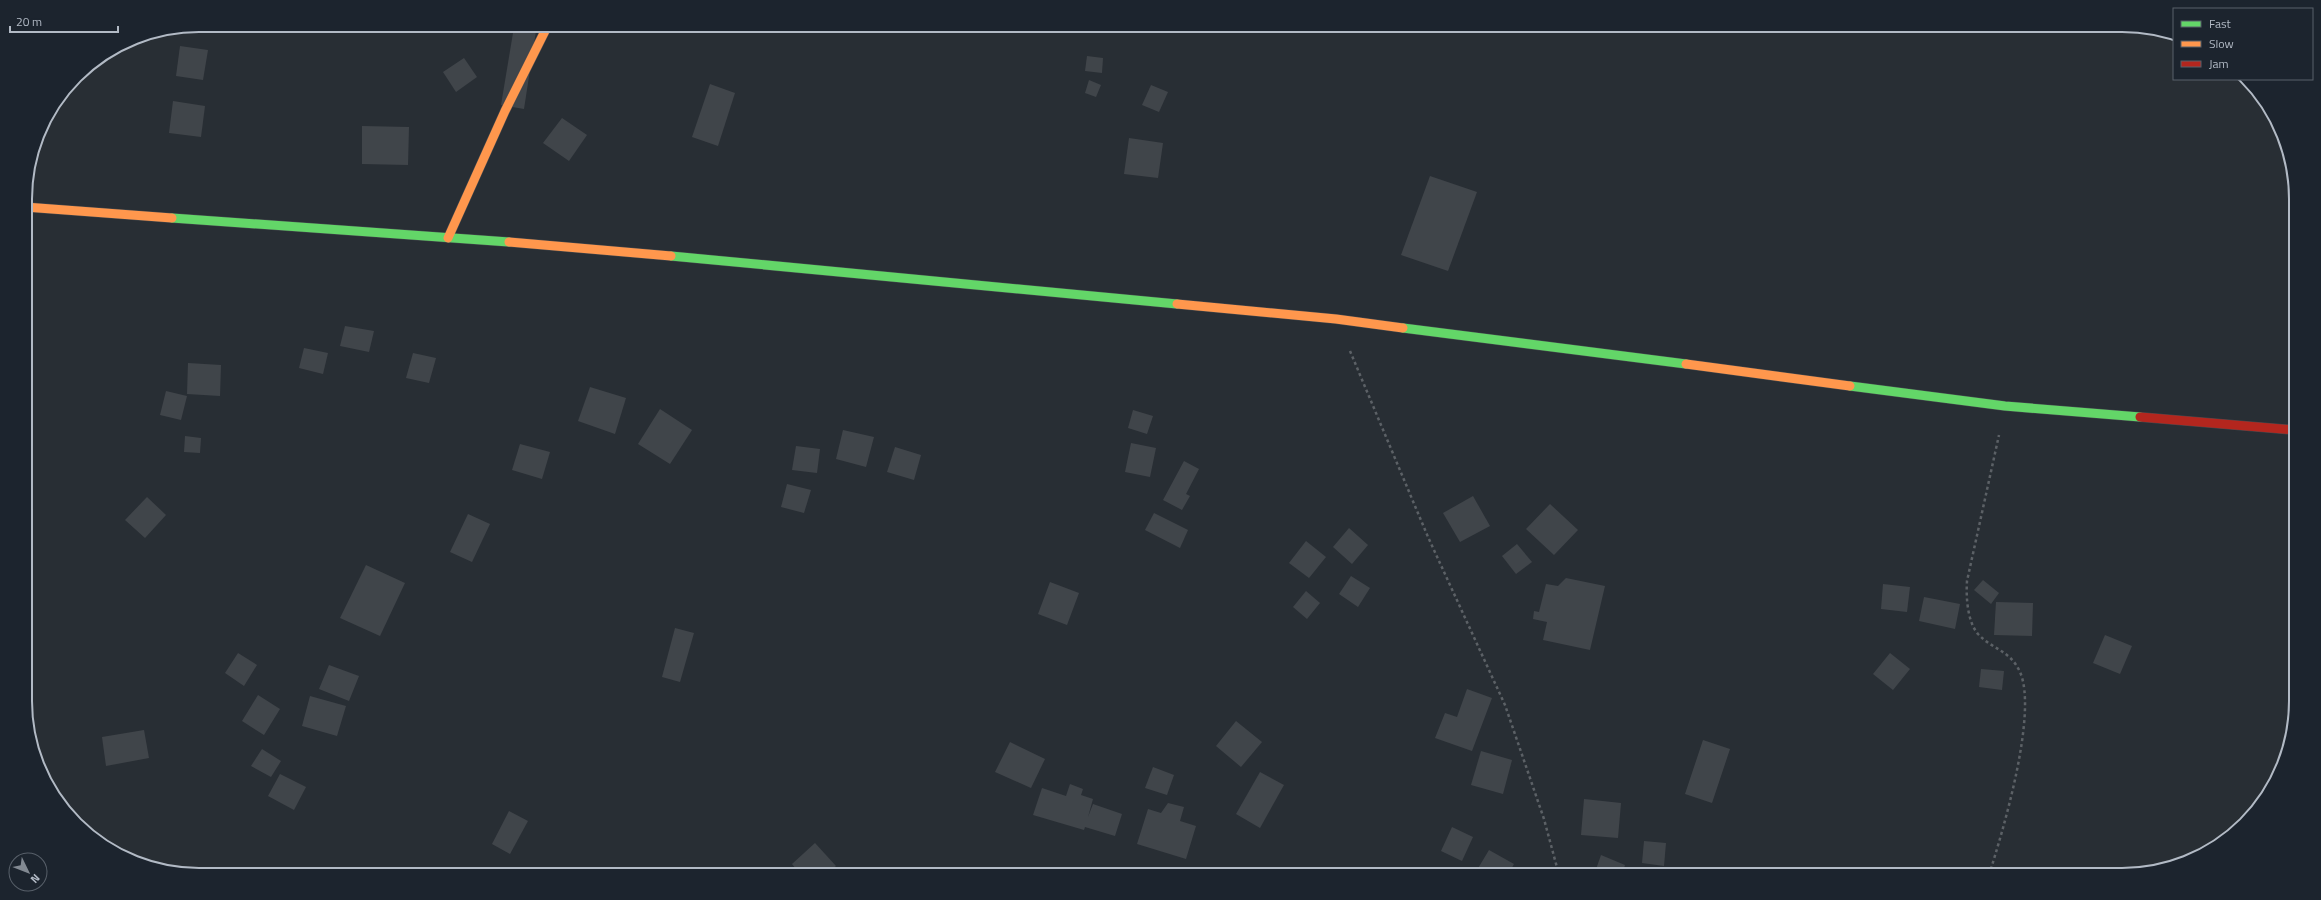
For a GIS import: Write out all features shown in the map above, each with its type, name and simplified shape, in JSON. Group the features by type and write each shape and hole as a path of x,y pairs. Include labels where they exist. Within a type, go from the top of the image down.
{"street":[{"path":"448,238 505,111 544,32"},
{"path":"32,207 594,249 1336,319 2005,406 2289,430"}],"path":[{"path":"1336,319 1428,537 1505,705 1544,819 1557,868"},
{"path":"1991,868 2004,829 2019,761 2026,698 2020,673 2013,659 1978,633 1970,614 1966,591 2005,406"}],"building":[{"path":"513,32 536,32 524,109 501,105"},
{"path":"180,46 208,50 203,80 176,76"},
{"path":"1087,56 1103,58 1102,73 1085,71"},
{"path":"464,58 477,77 456,92 443,72"},
{"path":"1089,80 1101,85 1096,97 1085,93"},
{"path":"710,84 735,93 718,146 692,137"},
{"path":"1151,85 1168,92 1159,112 1142,105"},
{"path":"173,101 205,106 201,137 169,133"},
{"path":"562,118 587,135 569,161 543,143"},
{"path":"362,126 409,127 408,165 362,164"},
{"path":"1129,138 1163,143 1158,178 1124,174"},
{"path":"1430,176 1477,192 1448,271 1401,255"},
{"path":"345,326 374,331 369,352 340,346"},
{"path":"304,348 328,353 323,374 299,368"},
{"path":"413,353 436,358 429,383 406,378"},
{"path":"188,363 221,365 220,396 187,394"},
{"path":"590,387 626,398 615,434 578,421"},
{"path":"166,391 187,396 181,420 160,415"},
{"path":"660,409 692,430 670,464 638,444"},
{"path":"1133,410 1153,416 1147,434 1128,428"},
{"path":"843,430 874,437 866,467 836,459"},
{"path":"185,436 201,438 200,453 184,452"},
{"path":"1131,443 1156,448 1150,477 1125,472"},
{"path":"520,444 550,452 542,479 512,470"},
{"path":"796,446 820,449 817,473 792,470"},
{"path":"895,447 921,455 914,480 887,472"},
{"path":"1184,461 1199,469 1186,494 1190,496 1182,510 1163,500"},
{"path":"787,484 811,490 804,513 781,507"},
{"path":"1473,496 1490,526 1460,542 1443,513"},
{"path":"147,497 166,515 145,538 125,520"},
{"path":"1550,504 1578,530 1554,555 1526,529"},
{"path":"1154,513 1188,530 1180,548 1145,530"},
{"path":"468,514 490,524 472,562 450,552"},
{"path":"1349,528 1368,545 1352,564 1333,547"},
{"path":"1306,541 1326,557 1309,578 1289,563"},
{"path":"1517,544 1532,562 1516,574 1502,556"},
{"path":"366,565 405,583 380,636 340,618"},
{"path":"1351,576 1370,588 1358,607 1339,594"},
{"path":"1566,578 1605,586 1590,650 1543,640 1547,622 1533,619 1534,611 1539,612 1546,584 1558,586"},
{"path":"1983,580 1999,593 1991,604 1974,590"},
{"path":"1050,582 1079,593 1067,625 1038,614"},
{"path":"1883,584 1910,587 1907,612 1881,609"},
{"path":"1306,591 1320,603 1307,619 1293,607"},
{"path":"1924,597 1960,604 1955,629 1919,621"},
{"path":"1996,602 2033,603 2032,636 1994,635"},
{"path":"675,628 694,633 680,682 662,677"},
{"path":"2105,635 2132,646 2120,674 2093,663"},
{"path":"238,653 257,665 244,686 225,673"},
{"path":"1890,653 1910,669 1893,690 1873,674"},
{"path":"329,665 359,676 349,701 319,689"},
{"path":"1981,669 2004,671 2002,690 1979,687"},
{"path":"1467,689 1492,698 1472,751 1435,738 1445,713 1457,717"},
{"path":"258,695 280,709 264,735 242,721"},
{"path":"310,696 346,706 337,736 302,726"},
{"path":"1236,721 1262,742 1241,767 1216,746"},
{"path":"144,730 149,758 106,766 102,737"},
{"path":"1703,740 1730,749 1712,803 1685,794"},
{"path":"1010,742 1045,759 1031,788 995,772"},
{"path":"262,749 281,761 271,777 251,766"},
{"path":"1481,751 1512,760 1503,794 1471,785"},
{"path":"1153,767 1174,775 1167,795 1145,788"},
{"path":"1260,772 1284,785 1260,828 1236,814"},
{"path":"280,774 306,787 294,810 268,796"},
{"path":"1070,784 1083,789 1081,795 1093,799 1088,817 1093,804 1122,814 1115,836 1085,827 1084,830 1033,815 1042,788 1066,796"},
{"path":"1584,799 1621,803 1618,838 1581,835"},
{"path":"1168,803 1184,807 1180,821 1196,826 1186,859 1137,844 1148,809 1161,813"},
{"path":"509,811 528,821 510,854 492,844"},
{"path":"1452,827 1473,837 1462,861 1441,851"},
{"path":"1644,841 1666,843 1664,866 1642,863"},
{"path":"815,843 836,866 834,868 795,868 792,864"},
{"path":"1489,850 1514,864 1512,868 1478,868"},
{"path":"1601,855 1625,865 1624,868 1596,868"}],"traffic: fast":[{"path":"172,218 509,242"},
{"path":"671,256 1177,304"},
{"path":"1403,328 1686,364"},
{"path":"1850,386 2005,406 2140,417"}],"traffic: slow":[{"path":"448,238 505,111 544,32"},
{"path":"32,208 172,218"},
{"path":"509,242 671,256"},
{"path":"1177,304 1336,319 1403,328"},
{"path":"1686,364 1850,386"}],"traffic: jam":[{"path":"2140,417 2289,429"}]}
